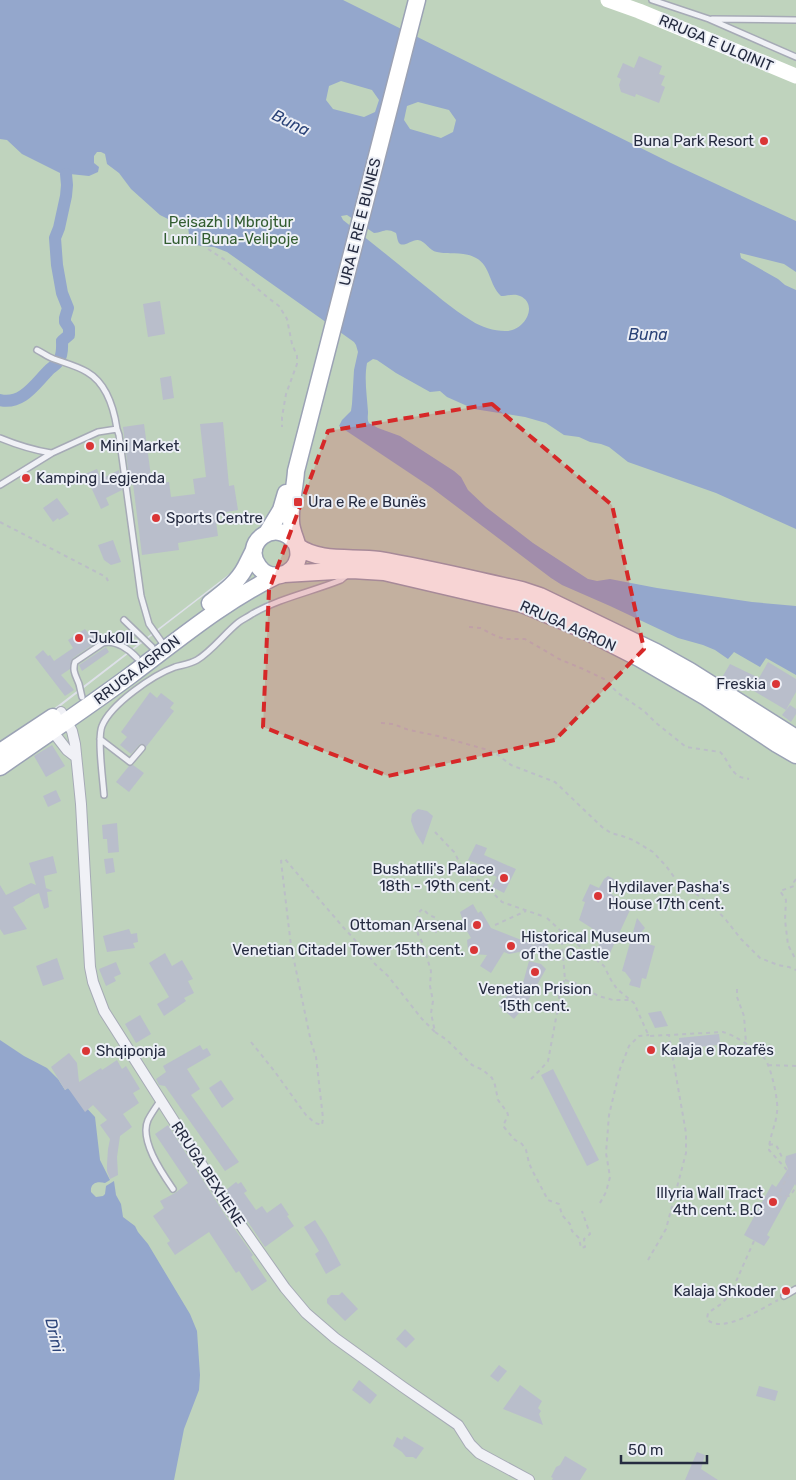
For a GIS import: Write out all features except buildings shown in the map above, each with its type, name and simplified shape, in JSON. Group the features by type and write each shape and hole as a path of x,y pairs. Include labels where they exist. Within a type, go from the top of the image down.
{"main road":[{"name":"URA E RE E BUNES","path":"296,471 417,0"},
{"name":"RRUGA E ULQINIT","path":"608,0 796,76"},
{"path":"267,533 281,510 288,485 296,471"},
{"path":"296,471 291,526 296,544 297,560 292,569 280,575 267,574 260,569 256,562 254,550 258,539 267,533 272,531 283,532 288,534 296,544"},
{"name":"RRUGA AGRON","path":"296,544 303,550 316,554 376,559 522,590 540,596 656,652 690,671 796,738"},
{"name":"RRUGA AGRON","path":"64,716 82,697 157,644 226,591 245,569 254,550"},
{"name":"RRUGA AGRON","path":"0,767 64,716 111,690 219,608 258,585 280,575 352,570 384,572 516,602 537,609 639,658 706,697 796,755"},
{"name":"RRUGA AGRON","path":"0,752 49,727"}],"street":[{"name":"RRUGA BEXHENE","path":"64,716 74,737 85,869 90,967 93,982 104,1011 233,1214 285,1288 306,1313 335,1338 458,1425 470,1444 479,1453 529,1480"},
{"path":"49,727 67,750 76,757"}],"lane":[{"path":"652,0 709,19 796,57"},
{"path":"709,19 796,20"},
{"path":"37,350 53,359 87,372 93,376 107,394 115,415 119,435 140,596 157,644"},
{"path":"0,485 52,453 98,432 117,429"},
{"path":"0,438 18,446 52,453"},
{"path":"104,794 100,739 102,727 114,710 155,677 197,660 225,637 239,622 261,609 341,580 352,570"},
{"path":"124,620 157,644"},
{"path":"82,697 74,672 75,662 103,643 108,642 130,651 137,658"},
{"path":"100,739 130,762 142,748"},
{"path":"161,1100 147,1122 146,1133 149,1146 162,1173 173,1189"},
{"path":"784,1296 796,1289"}],"path":[{"path":"208,249 225,260 279,306 287,320 291,342 297,356 297,364 286,394 282,427"},
{"path":"0,522 106,577 108,581"},
{"path":"469,627 480,628 502,638 525,639 559,659 604,679 618,693 644,711 686,747 720,752 738,776 749,779"},
{"path":"381,723 393,724 412,731 488,750 498,755 511,766 555,782 602,827 611,833 633,840 653,852 677,881 718,911 741,939 760,958 796,970"},
{"path":"435,832 454,852 462,867 470,875 482,882 502,902 546,917 601,962 614,984 637,1007 649,1035"},
{"path":"250,1042 276,1072 306,1115 315,1123 322,1125 316,1057 290,946 282,865 282,861 285,859 342,927 388,976 434,1032 448,1040 472,1065 486,1072 492,1078 498,1100 508,1115 503,1126 524,1147 528,1163 542,1191 548,1200 559,1204 562,1215 579,1238 581,1248 584,1247 584,1238 590,1234 582,1211"},
{"path":"796,879 794,886 780,891 786,900 785,920 788,945 796,960"},
{"path":"434,1032 431,1013 433,1001 430,986 431,971 418,934 416,922 420,911 423,910 436,918 436,936"},
{"path":"495,925 526,911"},
{"path":"531,1078 548,1061 559,1002 559,988 565,980 561,931"},
{"path":"565,980 580,985 598,996 613,1000 631,1000"},
{"path":"738,990 738,997 744,1016 746,1043"},
{"path":"600,1203 606,1192 610,1177 606,1154 608,1115 620,1069 629,1046 639,1036 649,1035 654,1037 720,1032 729,1034 746,1043 765,1059 768,1065 778,1101 769,1150 788,1172 787,1179 770,1210"},
{"path":"648,1260 666,1228 686,1152 686,1133 670,1036"},
{"path":"768,1065 796,1066"},
{"path":"769,1145 774,1144 778,1146 784,1159"},
{"path":"777,1198 790,1196 796,1187"},
{"path":"754,1241 730,1295 708,1313 707,1319 716,1325 732,1322 750,1315 784,1296"}],"highlighted area":[{"path":"492,404 612,505 644,649 555,740 388,776 263,727 269,590 328,431"}],"green space":[{"name":"Peisazh i Mbrojtur Lumi Buna-Velipoje","path":"0,0 796,0 796,1480 138,1480 0,1127 0,770 53,712 245,562 52,710 0,767"}],"water":[{"name":"Buna","path":"0,0 343,0 671,163 796,221 796,272 784,264 740,253 741,258 796,290 796,529 716,493 628,462 609,447 579,437 564,435 546,423 525,417 474,409 447,397 440,391 430,392 377,360 373,359 367,363 366,381 369,423 400,436 454,471 461,477 468,490 486,507 533,543 588,579 597,581 610,579 752,602 796,606 796,675 766,658 760,667 734,652 728,659 715,650 678,638 562,585 551,578 432,488 339,426 351,411 354,370 358,352 354,342 227,252 190,242 186,223 179,220 170,220 160,215 131,189 119,173 107,164 105,154 97,152 94,156 94,163 99,167 98,172 89,176 60,173 22,154 7,140 0,139","holes":["341,81 372,90 379,100 375,112 364,117 333,109 326,100 329,86","418,102 449,110 456,120 453,132 441,138 410,129 404,120 407,106","347,215 374,233 387,230 392,231 396,233 399,244 418,240 434,251 462,254 476,258 485,266 494,287 501,296 515,295 526,300 529,311 527,317 524,322 512,330 505,331 483,327 457,311 343,220 341,216"]},
{"name":"Drini","path":"0,1040 47,1068 58,1079 65,1090 68,1088 95,1117 100,1160 110,1180 105,1183 95,1183 91,1192 96,1197 103,1196 106,1186 114,1181 123,1217 135,1226 148,1244 190,1314 197,1331 200,1375 199,1390 184,1429 174,1480 0,1480"}],"waterway":[{"path":"0,400 8,401 15,399 33,387 58,362 62,353 62,341 69,335 69,328 65,322 68,308 62,293 55,238 66,196 66,174"}],"place":[{"name":"Buna Park Resort","path":"764,141"},
{"name":"Mini Market","path":"90,446"},
{"name":"Kamping Legjenda","path":"26,478"},
{"name":"Ura e Re e Bunës","path":"298,502"},
{"name":"Sports Centre","path":"156,518"},
{"name":"JukOIL","path":"79,638"},
{"name":"Freskia","path":"776,684"},
{"name":"Bushatlli's Palace 18th - 19th cent.","path":"504,878"},
{"name":"Hydilaver Pasha's House 17th cent.","path":"598,896"},
{"name":"Ottoman Arsenal","path":"477,925"},
{"name":"Historical Museum of the Castle","path":"511,946"},
{"name":"Venetian Citadel Tower 15th cent.","path":"474,950"},
{"name":"Venetian Prision 15th cent.","path":"535,972"},
{"name":"Kalaja e Rozafës","path":"651,1050"},
{"name":"Shqiponja","path":"86,1051"},
{"name":"Illyria Wall Tract 4th cent. B.C","path":"773,1202"},
{"name":"Kalaja Shkoder","path":"786,1291"}]}
